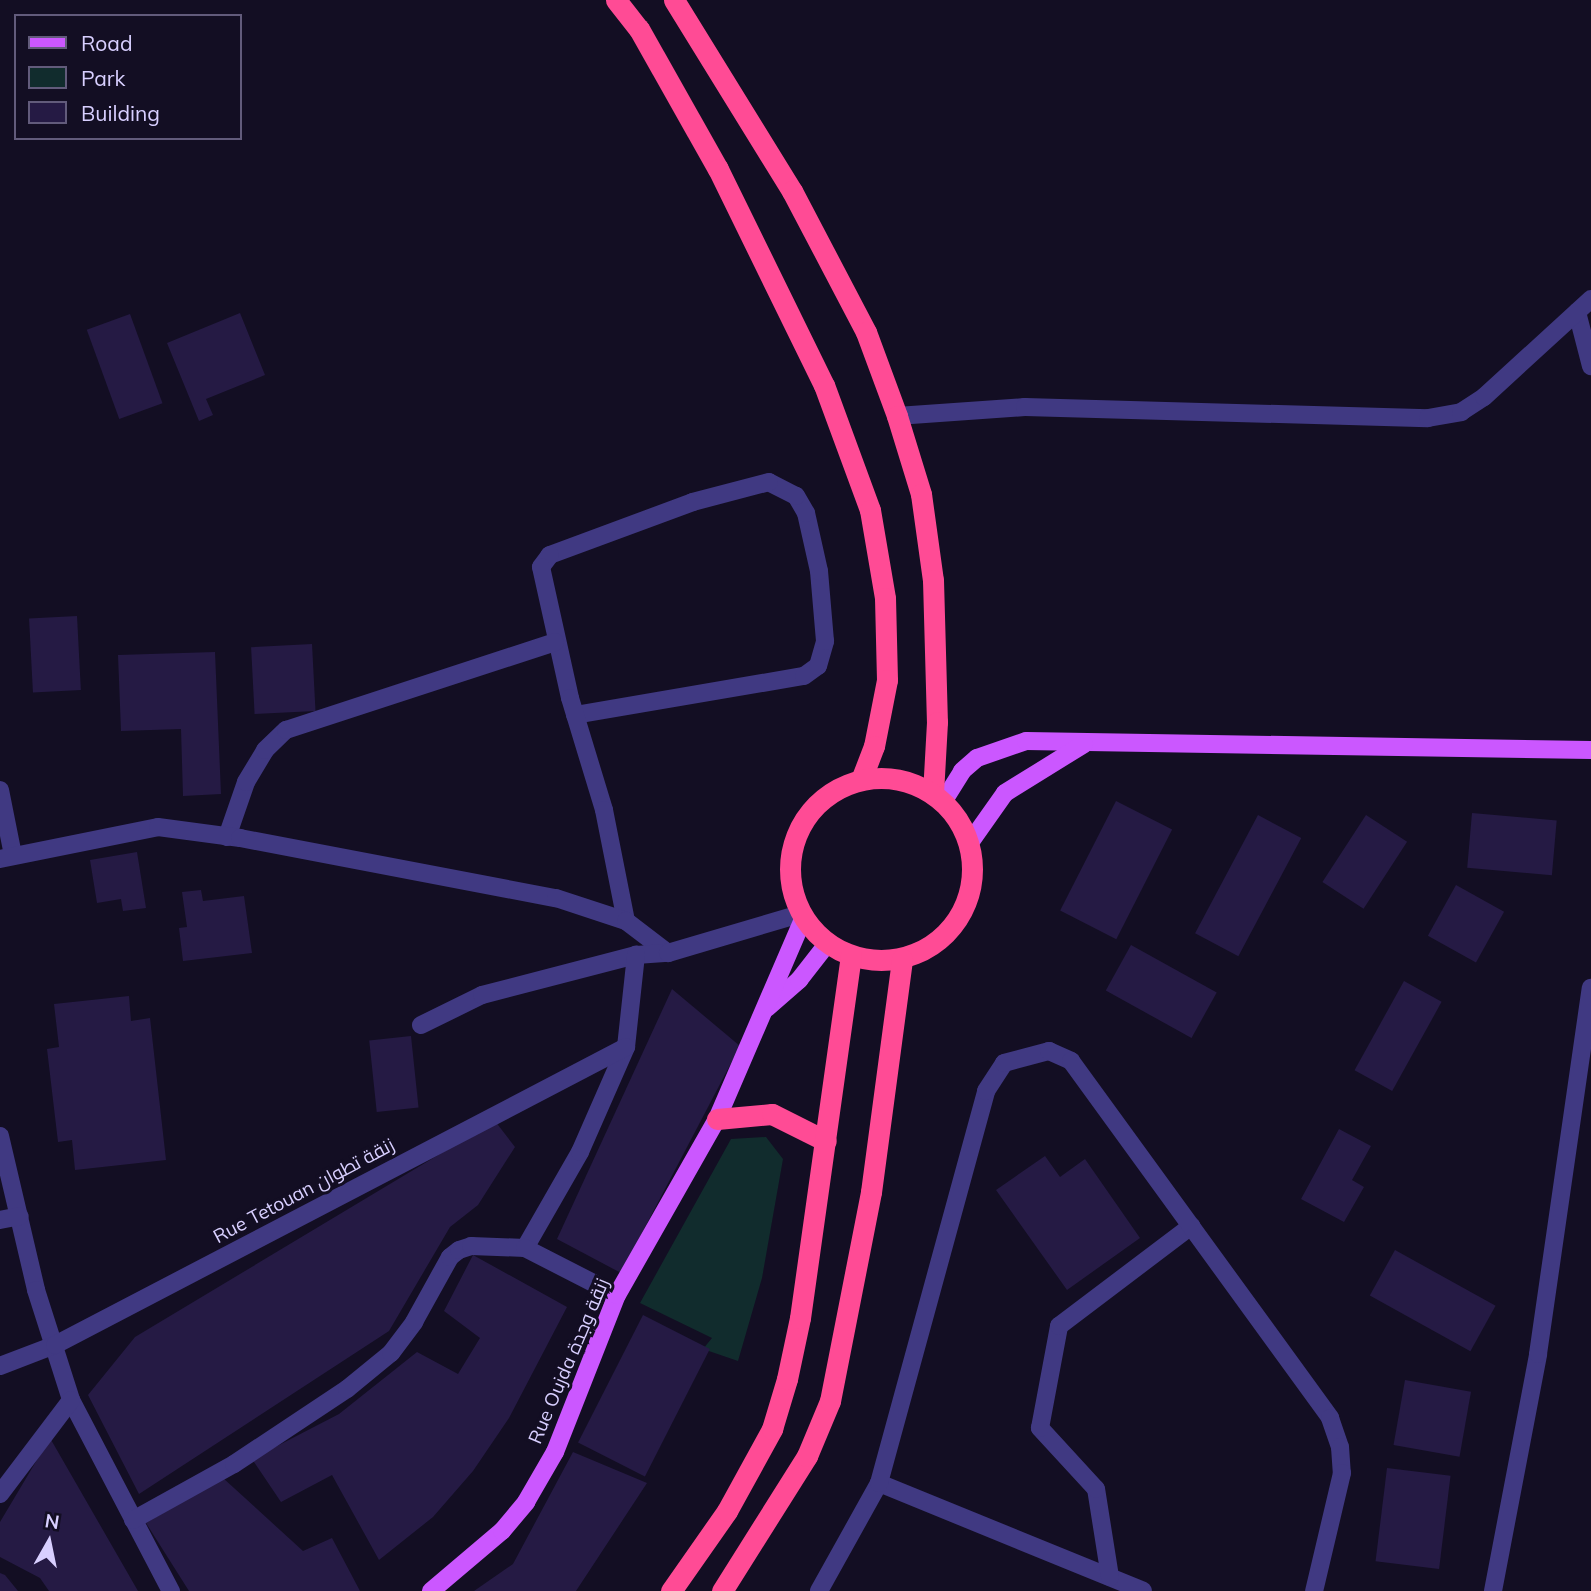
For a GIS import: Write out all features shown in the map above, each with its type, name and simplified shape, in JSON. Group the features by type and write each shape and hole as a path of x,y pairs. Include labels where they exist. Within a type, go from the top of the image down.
{"highway":[{"path":"616,0 639,29 718,169 824,385 870,510 886,598 887,680 874,746 861,780"},
{"path":"674,0 792,191 866,332 897,416 921,494 933,580 938,798"},
{"path":"886,778 938,798 959,821 969,844 972,881 960,916 935,944 902,959 876,961 851,956 827,944 802,916 790,877 789,859 797,832 812,808 834,790 861,780 886,778"},
{"path":"671,1591 727,1511 772,1429 800,1318 851,956"},
{"path":"722,1591 807,1456 830,1401 871,1192 902,959"},
{"path":"717,1119 772,1114 826,1141"}],"main road":[{"path":"938,798 962,771 996,750 1026,741 1591,750"},
{"path":"969,844 1005,793 1024,777 1088,742"},
{"name":"Rue Oujda زنقة وجدة","path":"431,1591 502,1531 526,1502 555,1452 617,1295 717,1119 767,1008 802,916"},
{"name":"Rue Oujda زنقة وجدة","path":"767,1008 799,981 827,944"}],"street":[{"path":"897,416 1024,407 1428,418 1461,412 1484,397 1591,299"},
{"path":"1577,312 1591,366"},
{"path":"575,715 804,676 818,666 825,641 821,595 806,513 796,496 769,482 693,502 550,555 541,567 541,582 555,642 575,715 604,810 626,921"},
{"path":"227,836 246,782 265,750 286,730 555,642"},
{"path":"0,790 6,857 159,827 227,836 556,898 626,921 668,953"},
{"path":"421,1025 482,995 636,955 668,953 802,916"},
{"path":"525,1248 580,1152 626,1046 636,955"},
{"path":"1493,1591 1538,1354 1591,988"},
{"name":"Rue Tetouan زنقة تطوان","path":"0,1366 55,1346 626,1046"},
{"path":"819,1591 879,1483 986,1091 1004,1063 1049,1051 1071,1060 1330,1418 1340,1447 1342,1473 1314,1591"},
{"path":"0,1136 36,1290 71,1400 171,1591"},
{"path":"0,1220 20,1216"},
{"path":"1110,1577 1096,1489 1040,1428 1059,1326 1191,1226"},
{"path":"133,1520 234,1464 347,1389 391,1353 414,1322 443,1267 459,1250 471,1246 525,1248 617,1295"},
{"path":"0,1494 71,1400"},
{"path":"879,1483 1143,1591"}],"green space":[{"path":"766,1137 783,1159 762,1278 738,1361 703,1349 712,1338 640,1303 731,1139"}],"building":[{"path":"240,313 265,375 206,399 213,415 199,421 167,343"},
{"path":"130,314 162,403 119,419 87,330"},
{"path":"77,616 81,690 33,692 29,619"},
{"path":"312,644 316,711 255,714 251,647"},
{"path":"215,652 221,794 183,796 181,729 121,731 118,655"},
{"path":"1116,801 1172,830 1116,939 1060,911"},
{"path":"1472,813 1557,820 1552,875 1467,868"},
{"path":"1258,815 1301,838 1238,956 1195,933"},
{"path":"1366,815 1407,842 1364,909 1322,882"},
{"path":"137,852 146,908 123,911 121,899 97,903 90,860"},
{"path":"1456,885 1504,912 1476,962 1428,936"},
{"path":"201,890 203,901 244,896 252,953 183,961 179,928 187,927 182,892"},
{"path":"1131,945 1217,993 1192,1038 1106,990"},
{"path":"1404,981 1442,1002 1392,1091 1355,1070"},
{"path":"672,989 740,1046 621,1273 557,1239"},
{"path":"129,996 131,1021 150,1018 166,1160 75,1170 72,1140 58,1142 47,1049 59,1047 54,1004"},
{"path":"411,1036 419,1108 377,1112 369,1040"},
{"path":"495,1121 515,1147 478,1205 450,1227 389,1331 139,1494 88,1395 135,1337"},
{"path":"1339,1129 1371,1146 1352,1180 1364,1187 1344,1222 1301,1199"},
{"path":"1045,1156 1060,1177 1085,1159 1140,1238 1067,1290 996,1190"},
{"path":"1395,1250 1496,1306 1470,1351 1370,1295"},
{"path":"473,1255 567,1307 509,1418 473,1471 433,1517 379,1560 332,1475 281,1502 252,1459 339,1414 417,1352 458,1374 480,1338 444,1311"},
{"path":"643,1315 710,1349 645,1476 578,1442"},
{"path":"1405,1380 1471,1392 1460,1457 1394,1445"},
{"path":"50,1438 138,1591 49,1591 40,1578 0,1557 0,1522"},
{"path":"573,1452 647,1483 576,1591 474,1591 513,1564"},
{"path":"1387,1468 1451,1476 1439,1569 1376,1561"},
{"path":"223,1478 303,1551 332,1538 360,1591 189,1591 146,1523"},
{"path":"0,1573 5,1575 18,1591 0,1591"}]}
